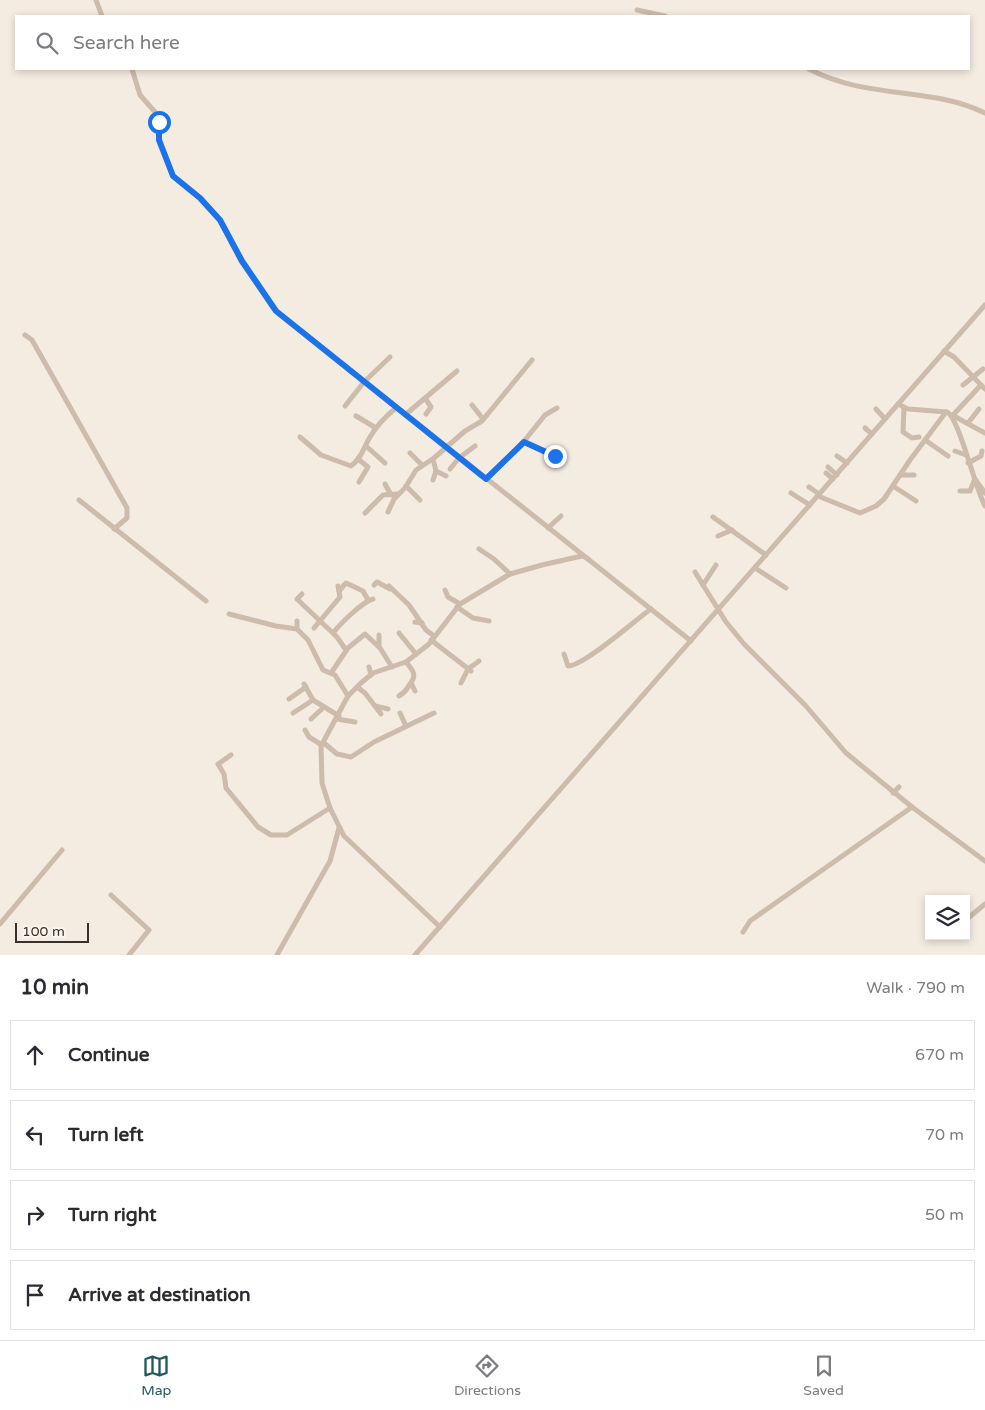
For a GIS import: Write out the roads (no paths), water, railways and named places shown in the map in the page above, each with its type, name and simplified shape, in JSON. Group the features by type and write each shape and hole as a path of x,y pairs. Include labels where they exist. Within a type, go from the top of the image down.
{"street":[{"path":"96,0 102,15"},
{"path":"637,10 660,15"},
{"path":"132,70 140,95 156,112 158,117 159,140 173,176 200,198 220,220 242,261 276,311 691,641"},
{"path":"811,70 842,84 965,103 985,113"},
{"path":"416,955 985,305"},
{"path":"25,335 32,340 127,508 127,518 114,529"},
{"path":"944,352 954,358 985,389"},
{"path":"344,406 364,382 390,357"},
{"path":"388,512 396,497 416,470 433,459 483,419 532,360"},
{"path":"963,385 983,369"},
{"path":"405,415 457,371"},
{"path":"809,487 818,495 854,512 863,513 882,502 922,438 981,384"},
{"path":"425,398 431,407 426,414"},
{"path":"898,404 904,408 950,414 985,433"},
{"path":"472,405 483,419"},
{"path":"300,437 321,455 335,462 351,466 358,459 376,428 396,408"},
{"path":"486,479 524,442 545,415 557,408"},
{"path":"904,408 903,432 912,438 922,438 948,456"},
{"path":"876,409 885,419"},
{"path":"968,423 979,409"},
{"path":"950,414 985,506"},
{"path":"356,416 376,428"},
{"path":"865,428 872,434"},
{"path":"524,442 552,456 560,451"},
{"path":"366,446 385,463"},
{"path":"450,469 459,458 475,446"},
{"path":"955,451 966,455"},
{"path":"968,463 981,456 982,451"},
{"path":"410,453 422,465"},
{"path":"837,456 847,463"},
{"path":"358,459 368,467 359,482"},
{"path":"433,459 436,471 433,480"},
{"path":"827,470 835,477"},
{"path":"436,471 446,476"},
{"path":"900,475 914,475"},
{"path":"960,491 970,491 973,478"},
{"path":"973,478 985,493"},
{"path":"385,484 391,494 396,497"},
{"path":"406,486 420,500"},
{"path":"893,486 916,501"},
{"path":"791,493 810,506"},
{"path":"365,513 381,496 391,494"},
{"path":"79,500 206,601"},
{"path":"548,528 561,516"},
{"path":"713,516 766,555"},
{"path":"718,536 732,530"},
{"path":"479,549 494,559 510,574"},
{"path":"440,927 350,844 339,828 322,783 323,744 348,696 371,675 406,662 416,654 433,638 458,606 510,574 582,556 588,558"},
{"path":"703,585 716,565"},
{"path":"755,568 786,588"},
{"path":"695,572 718,610 744,644 805,705 838,745 893,793 985,861"},
{"path":"374,585 377,582 387,589 390,587 409,605 433,638 470,670"},
{"path":"314,628 340,597 339,589 346,583 363,591 370,600 333,633"},
{"path":"445,590 448,597 474,618 489,621"},
{"path":"302,594 297,599 333,633 346,650"},
{"path":"564,654 568,666 578,663 623,634 651,609"},
{"path":"230,614 276,626 297,628 308,640 323,670 337,677 348,696"},
{"path":"297,621 297,628"},
{"path":"415,622 422,623"},
{"path":"399,633 416,654"},
{"path":"331,673 346,650 364,634 379,647 392,667"},
{"path":"379,635 379,647"},
{"path":"461,683 479,661"},
{"path":"399,696 408,690 415,675 406,662"},
{"path":"369,666 371,675"},
{"path":"411,683 415,691"},
{"path":"289,699 305,686 313,700 324,706 338,718 355,722"},
{"path":"357,687 365,693 381,714"},
{"path":"293,713 313,700"},
{"path":"312,719 324,706"},
{"path":"374,706 388,709"},
{"path":"400,713 406,726"},
{"path":"305,730 308,737 323,744 337,754 348,758 434,713"},
{"path":"231,754 218,764 224,774 224,787 241,808 266,833 277,836 287,835 330,808"},
{"path":"893,793 899,787"},
{"path":"743,932 750,921 912,807"},
{"path":"277,955 327,866 339,828"},
{"path":"0,924 62,850"},
{"path":"111,895 149,930 129,955"},
{"path":"970,916 985,904"}]}
